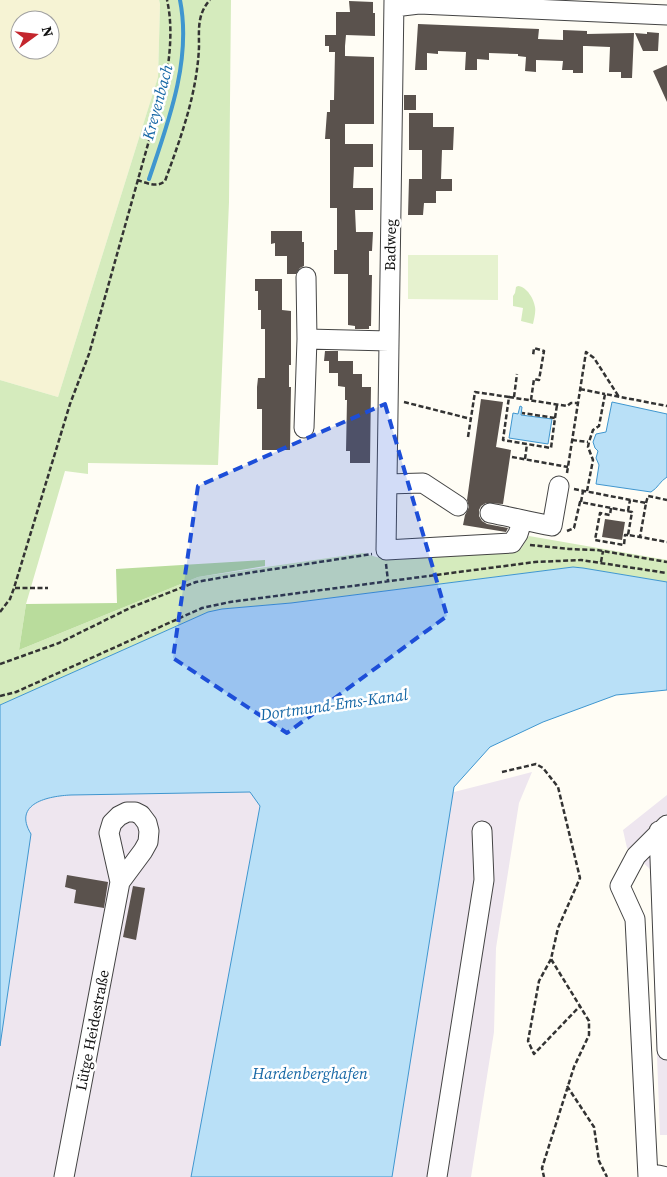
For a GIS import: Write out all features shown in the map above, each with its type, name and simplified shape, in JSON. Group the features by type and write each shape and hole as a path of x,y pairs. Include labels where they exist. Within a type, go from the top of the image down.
{"street":[{"path":"394,4 418,2 667,15"},
{"name":"Badweg","path":"386,556 394,4"},
{"path":"304,428 307,339 306,277"},
{"path":"307,339 389,341"},
{"path":"490,513 552,526 563,481"},
{"path":"387,487 423,483 458,506"},
{"path":"386,556 512,543 518,534 522,521"},
{"path":"663,828 667,1050"},
{"path":"648,1177 635,919 620,886 636,856 663,828"},
{"path":"437,1177 484,880 482,831"},
{"name":"Lütge Heidestraße","path":"64,1177 120,882"},
{"path":"654,1177 658,1175 667,1177"}],"path":[{"path":"0,612 10,599 14,588 70,404 88,354 166,80 170,54 167,0"},
{"path":"138,180 155,185 162,184 165,181 192,98 197,72 201,14 210,0"},
{"path":"531,400 534,379 539,380 544,351 534,348 533,356"},
{"path":"563,481 568,467 586,352 594,358 619,397"},
{"path":"514,397 517,374"},
{"path":"580,389 667,406"},
{"path":"468,437 475,392 567,406 571,403 578,403"},
{"path":"587,491 593,460 588,447 592,430 599,426 605,394"},
{"path":"509,396 503,440 551,448 557,404"},
{"path":"396,399 471,419"},
{"path":"522,413 556,418"},
{"path":"572,440 589,442"},
{"path":"525,459 527,444"},
{"path":"512,457 568,467"},
{"path":"579,490 646,503"},
{"path":"552,526 551,532 562,533 574,528 583,490"},
{"path":"640,537 648,496 667,500"},
{"path":"628,512 630,500"},
{"path":"581,502 632,512 628,535 625,535 624,545 595,540 600,513 610,515 611,508"},
{"path":"628,535 667,542"},
{"path":"512,543 603,551 667,562"},
{"path":"601,561 603,551"},
{"path":"0,664 59,642 132,608 196,582 367,555 386,556 388,580"},
{"path":"0,696 16,692 202,608 230,602 535,562 601,561 667,573"},
{"path":"14,588 48,588"},
{"path":"502,772 536,764 543,768 558,786 580,878 558,928 551,959 539,981 528,1041 534,1054 580,1006"},
{"path":"544,1177 542,1168 567,1086 589,1035 589,1021 551,959"},
{"path":"567,1086 594,1126 599,1160 607,1177"}],"highlighted area":[{"path":"385,404 447,616 287,733 173,658 198,486"}],"shaded area":[{"path":"0,0 159,0 158,77 58,397 0,380"},
{"path":"532,772 519,803 496,948 494,1032 471,1177 0,1177 0,790 166,788 247,792 454,792"},
{"path":"667,795 667,1135 660,1135 650,869 627,848 623,830"}],"green space":[{"path":"159,0 231,0 229,202 218,465 88,463 88,474 65,471 26,604 19,650 198,577 363,553 394,560 521,549 529,536 667,560 667,582 573,567 291,603 222,609 208,612 0,705 0,380 58,397 158,77"},
{"path":"408,255 498,255 498,300 408,299"},
{"path":"518,286 527,291 533,300 535,311 533,324 521,321 523,308 513,306 513,296"},
{"path":"265,560 265,566 198,577 19,650 26,604 117,603 116,569"}],"water":[{"path":"612,402 667,414 667,477 651,492 596,484 599,465 596,458 598,451 593,442 596,434 606,432"},
{"path":"520,406 522,407 521,415 552,419 548,444 509,438 513,413 518,414"},
{"path":"573,567 667,582 667,690 616,695 543,722 490,747 454,787 392,1177 191,1177 260,806 250,792 71,795 53,797 36,803 30,808 26,815 26,823 31,834 0,1046 0,705 208,612"}],"building":[{"path":"349,1 373,2 373,13 375,13 375,36 346,35 345,46 345,56 374,57 374,124 345,124 345,144 373,144 373,167 354,167 353,188 373,188 373,210 355,210 356,232 373,232 372,251 369,251 369,275 372,275 371,326 369,326 369,329 355,329 355,326 348,325 348,274 334,274 334,250 337,250 337,208 330,208 330,139 325,139 327,112 330,112 330,100 334,100 335,52 329,52 329,46 325,46 325,35 336,35 336,12 350,12"},
{"path":"418,24 539,29 538,39 563,40 563,30 587,31 587,34 634,33 632,78 621,78 621,72 609,72 610,47 586,46 583,46 583,73 573,73 573,70 562,70 563,61 536,60 536,72 525,71 526,57 518,56 518,54 489,53 489,60 477,59 477,70 465,70 466,52 438,51 438,54 427,53 427,70 415,70"},
{"path":"647,32 659,33 658,51 643,51 635,33 647,34"},
{"path":"667,65 667,102 653,71"},
{"path":"404,95 416,95 416,110 404,110"},
{"path":"409,113 433,113 433,127 454,127 453,150 442,150 441,179 452,179 452,191 436,191 436,203 424,203 423,215 408,215 409,179 422,179 422,150 409,150"},
{"path":"271,231 302,231 304,266 296,274 287,274 287,256 275,256 275,243 271,244"},
{"path":"255,279 282,279 282,310 291,311 291,365 289,365 289,387 291,387 290,450 262,450 262,409 257,409 257,387 258,378 265,378 265,329 261,329 261,310 258,310 258,291 255,291"},
{"path":"325,351 338,351 338,361 353,361 353,374 362,374 362,387 371,387 370,463 350,463 350,451 346,451 347,400 345,400 345,387 338,386 338,373 329,373 329,361 324,361"},
{"path":"481,399 503,402 496,447 511,450 503,504 486,503 481,506 479,516 487,524 508,528 506,532 463,525 469,507 467,500"},
{"path":"605,519 625,522 622,540 602,537"},
{"path":"67,875 108,882 104,908 74,903 76,890 65,887"},
{"path":"133,886 145,888 136,940 123,937"}],"waterway":[{"name":"Kreyenbach","path":"149,179 164,136 180,68 183,45 180,0"}],"water label":[{"name":"Dortmund-Ems-Kanal","path":"334,704"},
{"name":"Hardenberghafen","path":"310,1073"}]}
